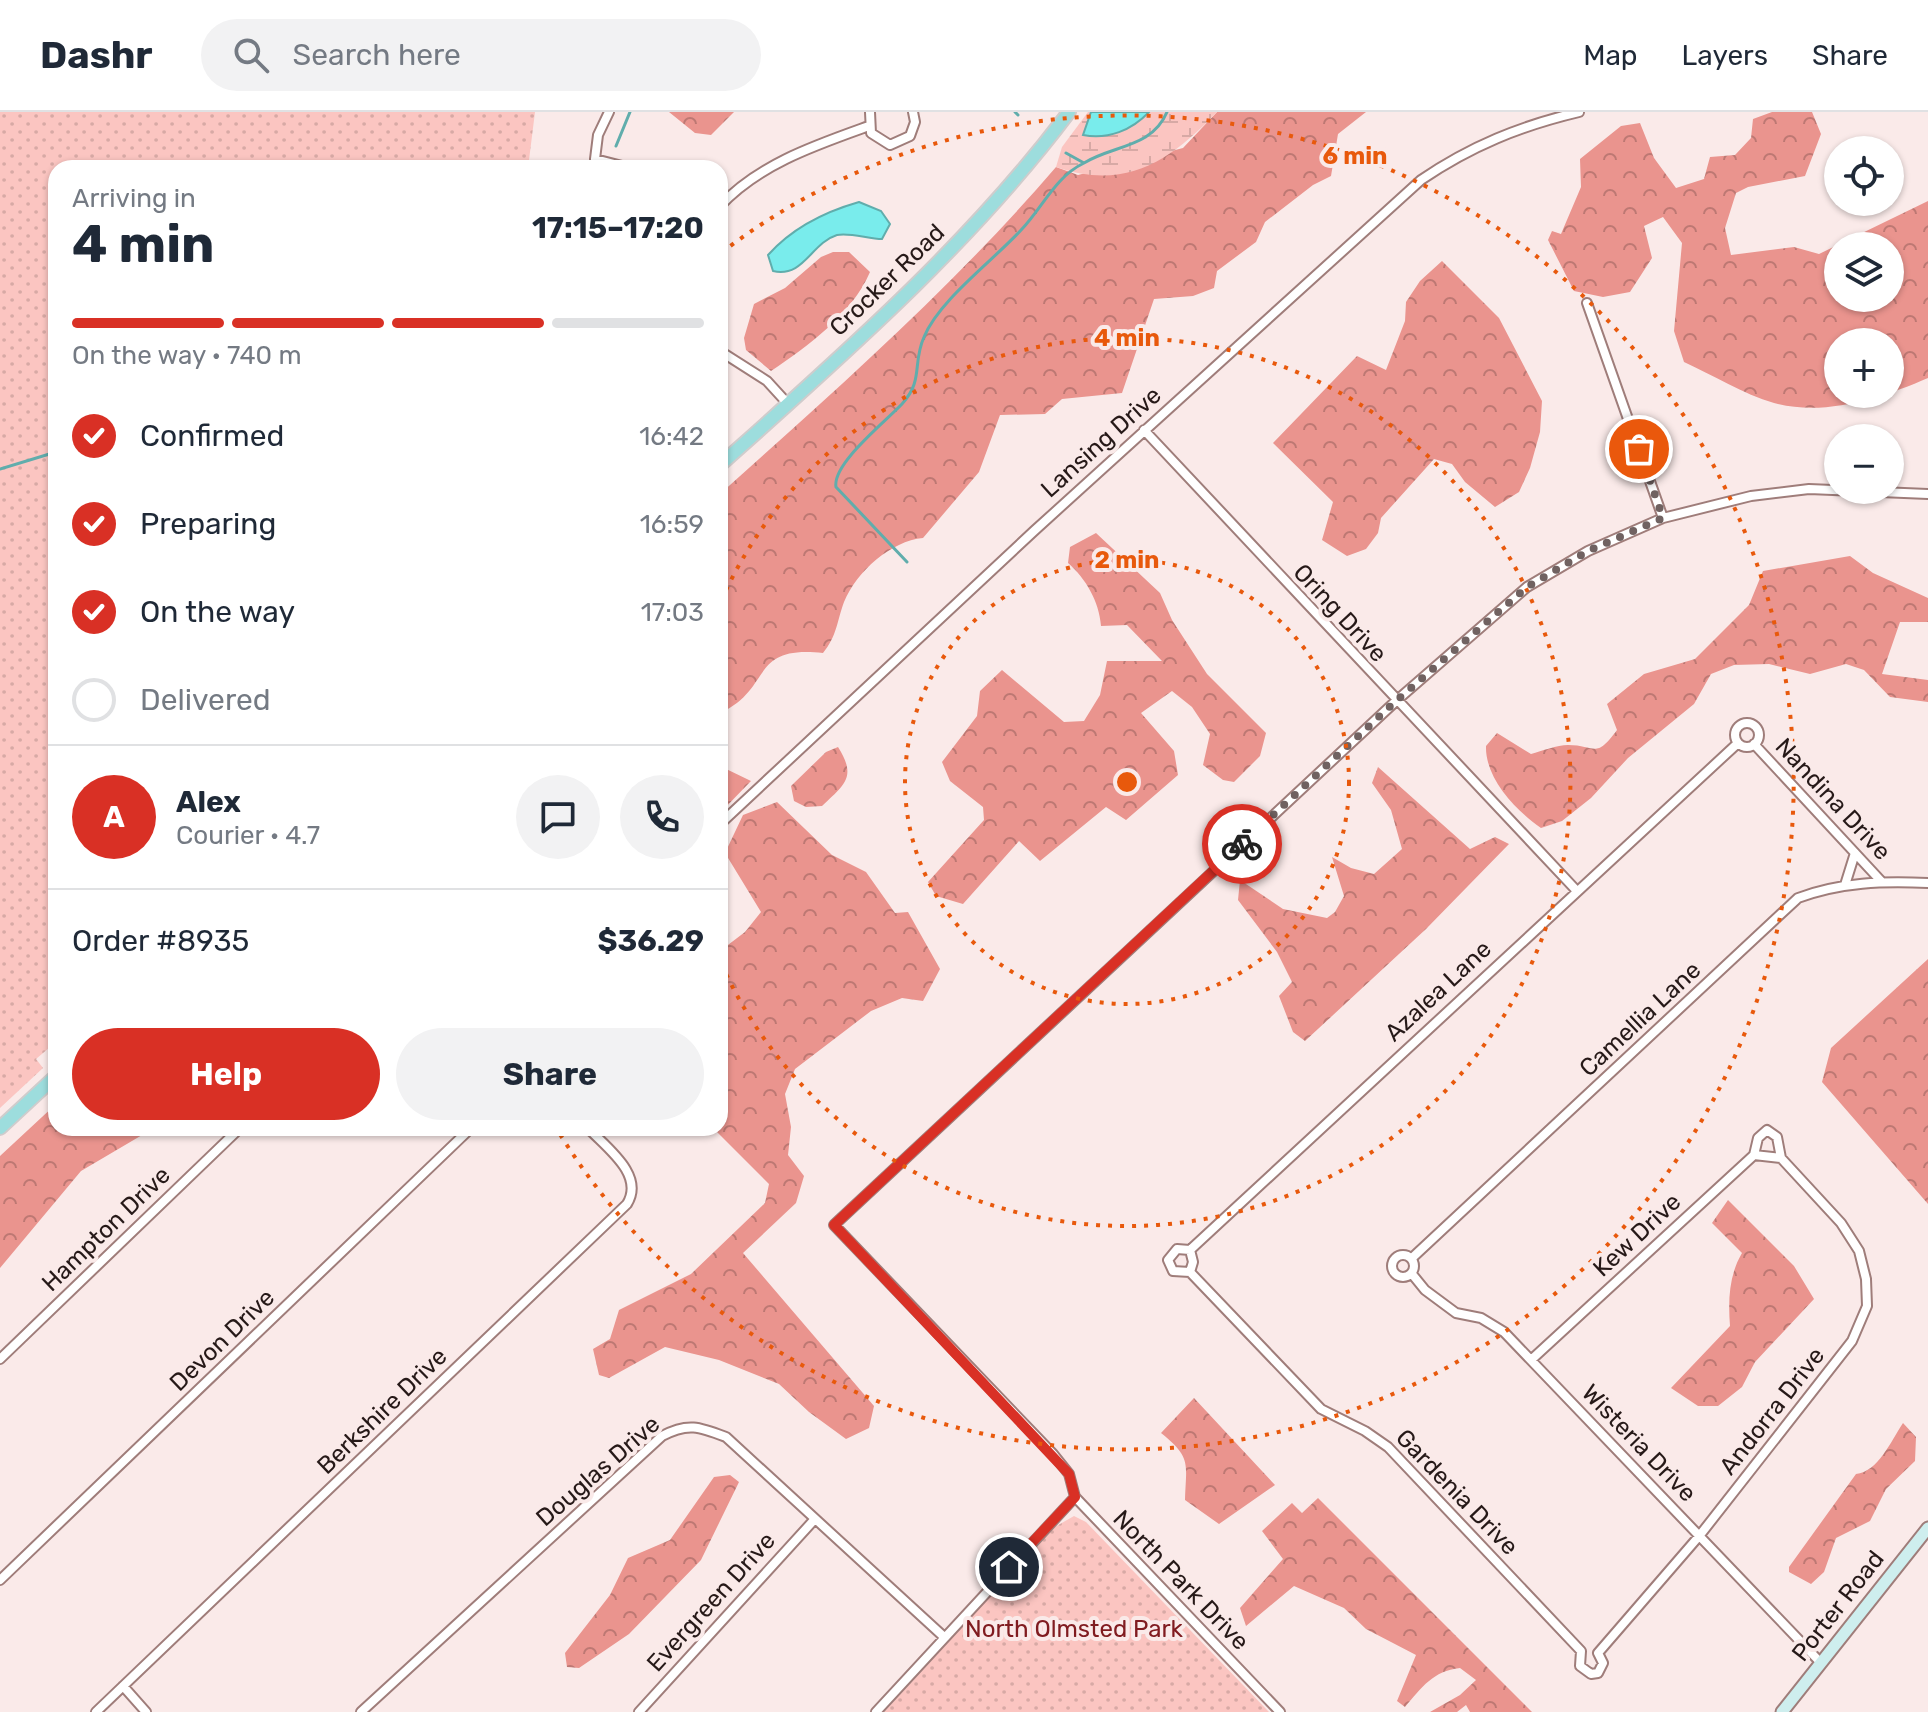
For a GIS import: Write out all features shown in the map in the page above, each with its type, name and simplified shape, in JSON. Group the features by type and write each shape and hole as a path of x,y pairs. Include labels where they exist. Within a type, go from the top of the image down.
{"main road":[{"name":"Crocker Road","path":"728,458 980,219 1069,112"},
{"path":"0,1128 48,1083"},
{"name":"Porter Road","path":"1782,1712 1928,1528"}],"street":[{"path":"595,160 598,135 609,112"},
{"path":"870,112 869,126 876,139 898,144 914,129 913,112"},
{"name":"Lansing Drive","path":"728,817 1144,430 1421,180 1455,157 1488,141 1528,124 1579,112"},
{"path":"728,199 746,183 803,149 869,126"},
{"path":"1587,303 1663,518"},
{"path":"728,356 767,381 788,404"},
{"name":"Oring Drive","path":"1144,430 1576,890"},
{"path":"1396,701 1527,587 1588,551 1663,518 1751,496 1809,489 1928,494"},
{"name":"North Park Drive","path":"1280,1712 1075,1497 1069,1474 1053,1454 834,1225 1396,701"},
{"path":"1747,723 1757,729 1754,744 1748,747 1738,743 1735,732 1747,723"},
{"name":"Azalea Lane","path":"1168,1260 1177,1249 1190,1250 1738,743"},
{"name":"Nandina Drive","path":"1754,744 1881,881"},
{"path":"1845,885 1855,853"},
{"name":"Camellia Lane","path":"1412,1274 1398,1276 1392,1266 1400,1255 1412,1258 1798,898 1845,885 1881,881 1928,883"},
{"name":"Andorra Drive","path":"1598,1653 1700,1535 1852,1341 1867,1306 1866,1279 1859,1251 1841,1223 1781,1158 1774,1133 1767,1130 1761,1134"},
{"name":"Kew Drive","path":"1531,1360 1754,1155 1761,1134"},
{"name":"Hampton Drive","path":"0,1359 232,1136"},
{"name":"Devon Drive","path":"0,1580 463,1136"},
{"name":"Berkshire Drive","path":"96,1712 627,1204 634,1193 632,1177 595,1136"},
{"path":"1754,1155 1781,1158"},
{"path":"1190,1250 1190,1272"},
{"path":"1412,1258 1412,1274"},
{"name":"Gardenia Drive","path":"1168,1260 1173,1271 1190,1272 1321,1409 1365,1431 1388,1447 1583,1654 1580,1662 1582,1670 1598,1673 1603,1663 1598,1653"},
{"name":"Wisteria Drive","path":"1412,1274 1425,1290 1456,1313 1481,1318 1504,1332 1821,1663"},
{"name":"Douglas Drive","path":"361,1712 662,1436 681,1426 703,1428 726,1437 943,1636"},
{"path":"876,1712 943,1636 1075,1497"},
{"name":"Evergreen Drive","path":"639,1712 814,1520"},
{"path":"1583,1654 1590,1650 1598,1653"},
{"path":"123,1686 146,1712"}],"green space":[{"path":"0,112 535,112 529,160 48,160 48,1049 36,1059 43,1068 0,1108"},
{"path":"669,112 734,112 711,135 695,133"},
{"path":"1088,112 1217,112 1182,145 1145,167 1104,175 1081,174 1056,167 1062,147"},
{"path":"1217,112 1366,112 1338,134 1331,176 1313,185 1265,222 1256,242 1217,271 1214,288 1193,296 1154,299 1122,393 1062,399 1045,414 1000,415 979,472 923,538 887,551 857,579 823,653 783,655 772,662 748,692 728,708 728,487 935,295 1056,167 1078,175 1183,148"},
{"path":"1772,112 1812,112 1821,134 1805,176 1748,187 1736,193 1725,228 1731,255 1794,247 1819,254 1824,252 1824,312 1904,312 1904,232 1864,232 1897,216 1904,216 1904,213 1928,201 1928,378 1904,387 1904,328 1824,328 1824,407 1774,403 1684,362 1674,331 1682,243 1663,217 1644,226 1652,258 1630,292 1603,297 1574,291 1548,240 1552,231 1561,234 1581,187 1580,159 1621,126 1640,123 1654,158 1676,188 1704,179 1710,157 1735,155 1751,138 1753,119"},
{"path":"833,252 849,252 870,272 852,301 828,328 771,371 746,350 744,338 754,304 785,288 821,257"},
{"path":"1442,261 1499,318 1542,401 1540,432 1530,468 1519,492 1495,507 1465,482 1452,464 1434,459 1381,518 1378,533 1366,549 1347,556 1322,540 1333,502 1273,443 1357,356 1386,370 1405,321 1406,302 1420,281"},
{"path":"1096,533 1160,593 1172,620 1207,674 1266,733 1260,756 1234,782 1223,780 1203,765 1210,734 1192,707 1172,691 1141,713 1174,751 1178,775 1126,820 1106,807 1040,861 1019,841 963,904 936,896 928,882 984,820 983,807 950,781 942,762 977,716 980,691 1002,670 1064,722 1084,721 1100,695 1107,661 1162,661 1127,625 1101,626 1098,608 1090,591 1068,563 1070,547"},
{"path":"1850,556 1873,573 1928,598 1928,622 1900,622 1882,674 1928,680 1928,702 1890,697 1864,670 1846,664 1810,674 1769,664 1734,665 1711,674 1694,704 1628,758 1591,798 1562,821 1541,828 1503,792 1487,758 1486,746 1497,733 1531,754 1564,745 1599,748 1617,730 1607,704 1644,674 1695,659 1749,605 1763,571"},
{"path":"838,747 847,766 846,780 842,786 822,806 806,807 794,801 791,786 826,752"},
{"path":"1378,767 1470,849 1495,837 1509,844 1426,929 1305,1041 1293,1032 1279,996 1292,982 1277,952 1238,900 1240,880 1283,909 1327,918 1335,912 1344,896 1332,857 1351,868 1374,874 1402,849 1391,810 1372,783"},
{"path":"728,770 751,781 728,805"},
{"path":"777,802 832,855 866,872 895,913 908,912 940,969 923,1001 902,998 871,1011 795,1069 785,1094 791,1127 788,1155 804,1176 796,1203 743,1253 874,1406 869,1428 846,1439 809,1412 779,1384 719,1360 665,1347 609,1378 599,1375 593,1349 610,1339 619,1310 691,1274 765,1203 769,1184 721,1136 728,1136 728,945 745,932 761,912 728,858 728,847 743,815"},
{"path":"1928,959 1928,1204 1822,1082 1831,1048"},
{"path":"48,1111 48,1136 140,1136 81,1171 0,1268 0,1156"},
{"path":"1728,1200 1794,1266 1814,1299 1755,1362 1742,1387 1718,1406 1698,1406 1671,1388 1730,1326 1730,1288 1742,1253 1712,1223"},
{"path":"1194,1398 1275,1485 1219,1524 1185,1500 1185,1462 1178,1449 1161,1433"},
{"path":"1903,1423 1916,1437 1915,1461 1886,1489 1870,1521 1836,1538 1824,1572 1811,1584 1789,1572 1789,1567 1856,1474 1877,1462"},
{"path":"730,1475 739,1482 701,1560 629,1634 579,1668 567,1667 565,1653 610,1595 628,1558 670,1540 714,1477"},
{"path":"1318,1498 1532,1712 1470,1712 1466,1705 1457,1712 1430,1712 1460,1695 1476,1680 1460,1668 1435,1676 1405,1707 1397,1701 1416,1655 1366,1629 1344,1608 1294,1586 1246,1626 1240,1608 1283,1559 1262,1531 1292,1503 1302,1513"},
{"name":"North Olmsted Park","path":"1074,1516 1086,1522 1269,1712 884,1712 1053,1528"}],"water":[{"path":"1091,112 1149,112 1119,132 1101,136 1083,135"},
{"path":"859,202 881,211 890,224 882,239 837,235 820,245 800,265 784,272 773,271 768,255 788,236 821,216"}],"waterway":[{"path":"616,146 630,112"},
{"path":"1015,112 1018,115"},
{"path":"1066,153 1084,163 1131,144 1152,133 1167,112"},
{"path":"907,562 836,487 837,478 851,455 909,395 924,337 931,323 968,281 1022,229 1065,176 1084,163"},
{"path":"0,469 48,454"}],"way so far":[{"path":"1242,844 1396,701 1527,587 1588,551 1663,518 1639,449"}],"route":[{"path":"1009,1567 1075,1497 1069,1474 834,1225 1242,844"}]}
